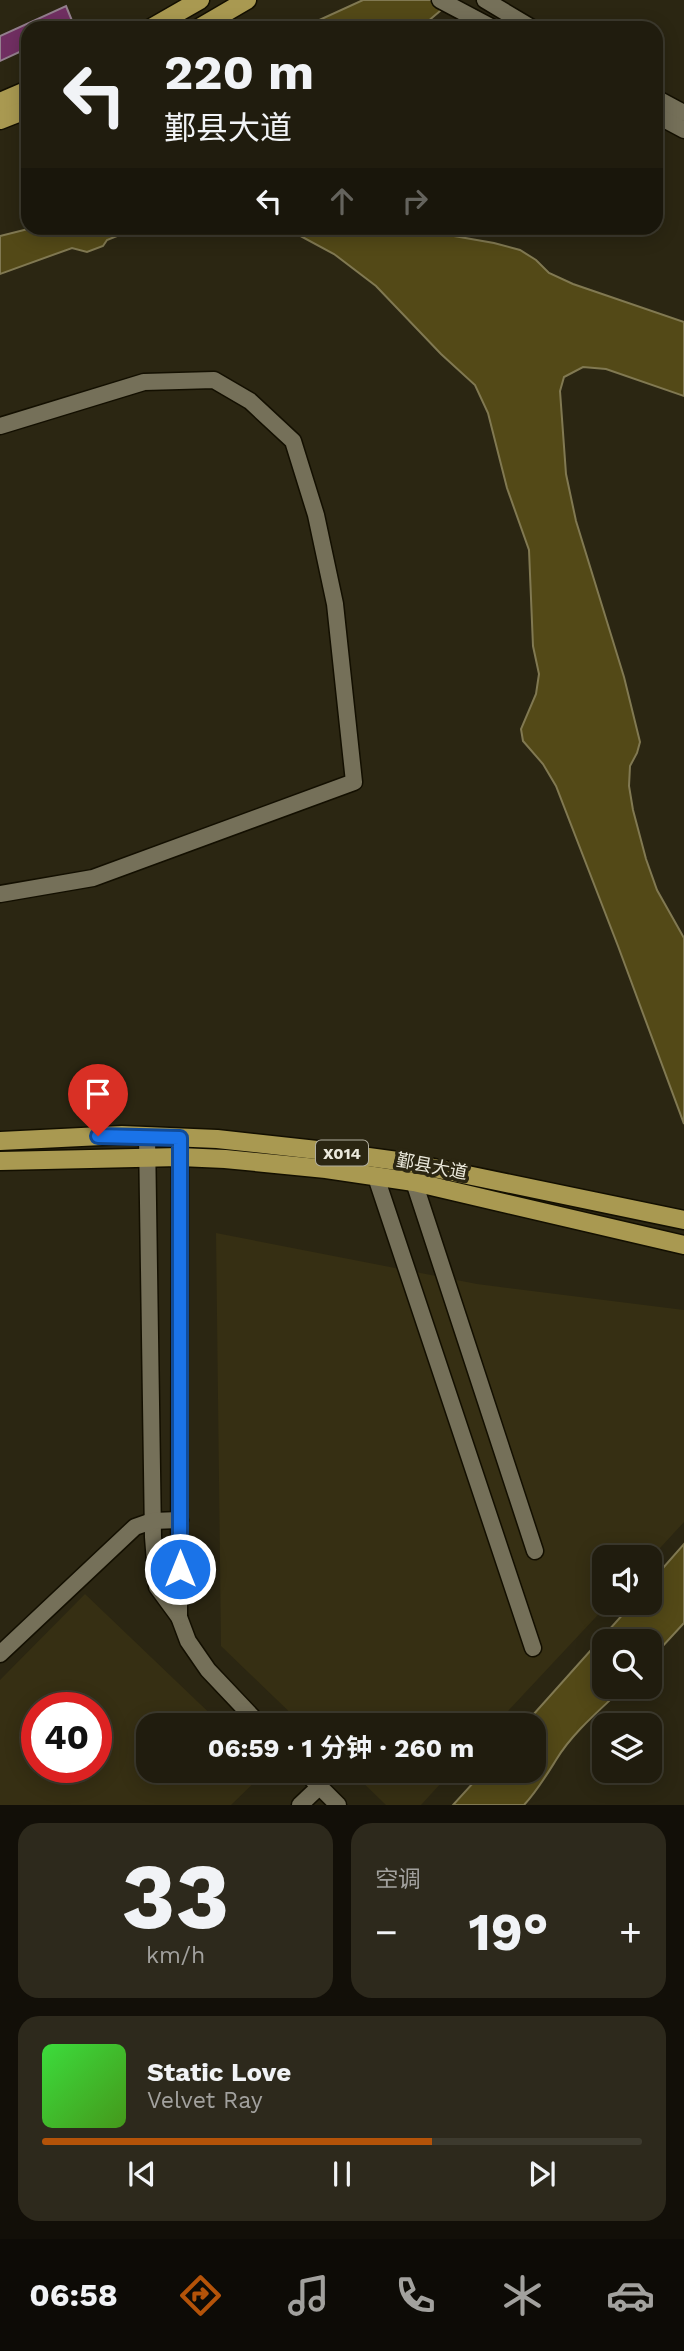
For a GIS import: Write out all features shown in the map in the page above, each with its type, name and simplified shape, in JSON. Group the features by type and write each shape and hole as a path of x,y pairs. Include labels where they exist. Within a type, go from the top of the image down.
{"main road":[{"path":"163,21 200,0"},
{"path":"211,21 247,0"},
{"path":"0,102 21,93"},
{"path":"0,120 21,112"},
{"name":"鄞县大道","path":"0,1140 122,1135 217,1139 305,1148 405,1163 681,1220"},
{"name":"鄞县大道","path":"0,1161 180,1157 225,1159 376,1177 414,1182 680,1244"}],"street":[{"path":"440,0 480,21"},
{"path":"485,0 520,21"},
{"path":"663,102 684,113"},
{"path":"663,119 684,131"},
{"path":"0,426 144,382 215,380 250,401 293,440 316,515 335,604 354,782 93,878 0,894"},
{"path":"147,1136 152,1521 157,1587 179,1617 188,1641 208,1670 249,1713"},
{"path":"179,1617 180,1138"},
{"path":"376,1177 533,1648"},
{"path":"414,1182 535,1551"},
{"path":"0,1654 135,1527 152,1521 180,1520"},
{"path":"315,1783 338,1805"},
{"path":"300,1805 319,1787"}],"shaded area":[{"path":"363,0 453,0 428,21 317,21"},
{"path":"21,231 21,235 120,235 87,252 72,248 0,274 0,236"},
{"path":"299,235 448,235 494,243 520,250 536,260 549,273 573,284 684,322 684,396 606,369 583,367 564,377 560,391 566,474 576,521 624,677 640,742 630,766 629,786 633,810 657,890 684,938 684,1124 556,786 543,764 523,741 521,729 536,694 539,674 533,646 529,550 507,488 488,413 475,385 441,354 376,286 334,254"},
{"path":"216,1233 477,1284 684,1310 684,1522 662,1546 592,1545 592,1615 598,1615 506,1713 291,1713 221,1646"},
{"path":"684,1544 684,1623 662,1647 662,1629 610,1629 622,1615 662,1615 662,1569"},
{"path":"85,1594 209,1713 136,1713 136,1783 254,1783 231,1805 0,1805 0,1680"},
{"path":"592,1649 592,1699 611,1699 596,1713 592,1713 592,1717 563,1750 546,1776 546,1713 535,1713"},
{"path":"363,1783 441,1783 421,1805 386,1805"},
{"path":"473,1783 541,1783 524,1805 453,1805"}],"building":[{"path":"66,6 72,21 33,21"},
{"path":"21,26 21,51 0,61 0,36"}],"route":[{"path":"98,1136 180,1138 180,1569"}]}
